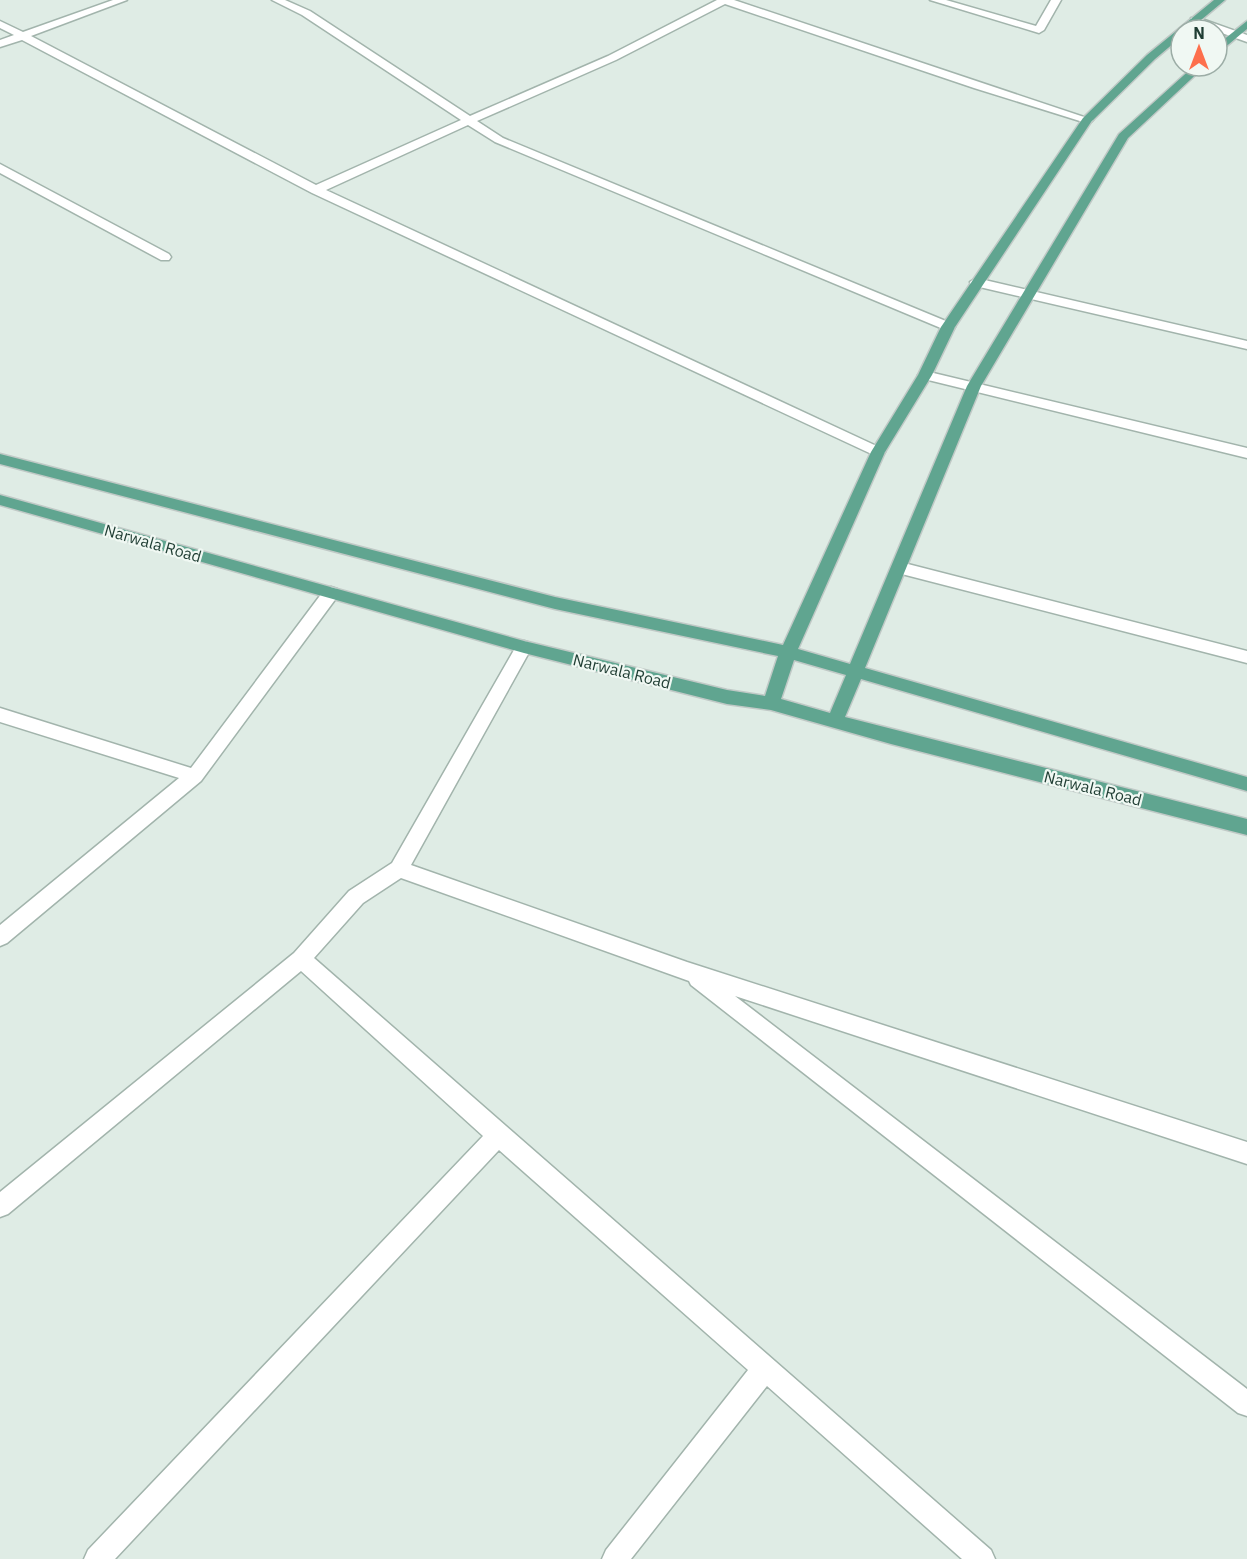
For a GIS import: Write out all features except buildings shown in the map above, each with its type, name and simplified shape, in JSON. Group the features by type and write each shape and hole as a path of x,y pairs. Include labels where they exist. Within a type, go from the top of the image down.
{"main road":[{"path":"1197,18 1220,0"},
{"path":"1229,40 1247,24"},
{"path":"771,703 788,652 878,452 925,375 948,327 976,282 1087,120 1169,42"},
{"path":"835,721 974,386 1123,136 1187,78"},
{"path":"0,459 555,603 788,652 1247,784"},
{"name":"Narwala Road","path":"0,500 524,647 727,697 771,703 1247,827"}],"street":[{"path":"0,44 122,0"},
{"path":"277,0 306,13 499,140 948,327"},
{"path":"316,190 612,58 724,0 978,86 1087,120"},
{"path":"935,0 1040,30 1056,0"},
{"path":"0,24 316,190 878,452"},
{"path":"1229,32 1247,39"},
{"path":"0,168 165,257"},
{"path":"976,282 1244,344 1247,330"},
{"path":"925,375 1247,453"},
{"path":"900,568 1247,657"},
{"path":"0,937 195,776 331,593"},
{"path":"0,1206 302,959 356,897 399,869 524,647"},
{"path":"0,715 195,776"},
{"path":"399,869 687,971 1247,1154"},
{"path":"302,959 764,1370 982,1559"},
{"path":"687,971 1247,1404"},
{"path":"97,1559 498,1135"},
{"path":"615,1559 764,1370"}]}
